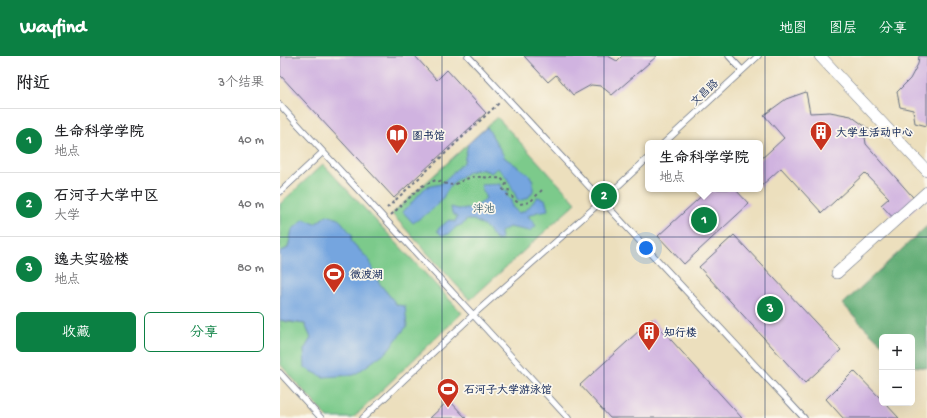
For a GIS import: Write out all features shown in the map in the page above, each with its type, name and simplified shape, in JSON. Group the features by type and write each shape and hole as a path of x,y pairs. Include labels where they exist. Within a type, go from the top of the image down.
{"street":[{"path":"820,56 927,172"},
{"path":"837,273 927,192"}],"lane":[{"path":"468,56 804,418"},
{"path":"729,56 742,70"},
{"name":"文昌路","path":"667,140 758,56"},
{"path":"280,105 568,418"},
{"path":"280,192 323,152"},
{"path":"363,418 473,315 602,201 645,161"},
{"path":"280,373 321,418"}],"path":[{"path":"380,214 506,96"},
{"path":"386,220 422,186 436,180 447,185 456,185 473,177 492,179 501,178 506,184 503,190 510,190 507,195 512,196 513,199 520,204 530,202 542,190"}],"green space":[{"name":"泮池","path":"497,117 576,203 470,300 392,214"},
{"path":"323,164 462,313 353,418 328,418 280,364 280,320 305,324 311,338 304,350 397,305 379,283 368,259 327,215 315,224 292,230 288,248 280,252 280,204"},
{"path":"927,226 927,368 915,366 915,334 879,334 879,341 843,304"}],"water":[{"path":"487,127 505,158 527,173 533,180 533,191 528,198 518,201 507,178 497,168 491,173 485,170 473,171 467,173 456,181 439,203 413,223 403,212 426,187 441,184 464,162 468,144"},
{"path":"501,184 503,190 507,191 507,197 511,200 512,207 519,213 527,209 537,197 545,199 548,210 537,212 528,216 536,226 530,231 509,227 500,232 501,240 496,240 487,228 474,220 466,220 449,234 441,235 437,230 449,220 455,222 457,217 452,213 451,207 456,209 470,209 486,199 481,185"},
{"name":"微波湖","path":"327,215 339,219 352,235 351,241 368,259 379,283 397,305 405,306 407,326 387,351 354,375 323,377 305,368 304,350 311,338 305,324 280,320 280,252 288,248 292,230 304,219 315,224"}],"building":[{"name":"图书馆","path":"280,56 415,56 437,80 447,70 486,113 394,198 280,75"},
{"path":"524,56 608,56 617,61 622,56 657,56 612,95 601,86 591,85 573,95 556,75 548,82"},
{"path":"919,56 927,56 927,126 915,123 913,110 900,107 897,92 910,79 918,64"},
{"name":"大学生活动中心","path":"806,92 810,113 830,112 851,116 870,130 865,137 866,144 919,204 899,224 881,205 889,198 865,173 822,213 781,168 763,184 763,157 784,138 764,115 786,99"},
{"path":"706,192 738,192 749,204 684,264 658,236"},
{"path":"734,235 841,350 805,383 699,267"},
{"name":"知行楼","path":"652,319 742,418 610,418 580,385"},
{"path":"854,371 879,397 879,406 888,406 899,418 843,418 826,399"},
{"name":"石河子大学游泳馆","path":"449,400 466,418 430,418"}],"place":[{"name":"大学生活动中心","path":"821,152"},
{"name":"图书馆","path":"397,154"},
{"name":"石河子大学中区","path":"604,196"},
{"name":"生命科学学院","path":"704,220"},
{"name":"微波湖","path":"334,294"},
{"name":"逸夫实验楼","path":"770,309"},
{"name":"知行楼","path":"649,352"},
{"name":"石河子大学游泳馆","path":"448,408"}]}
